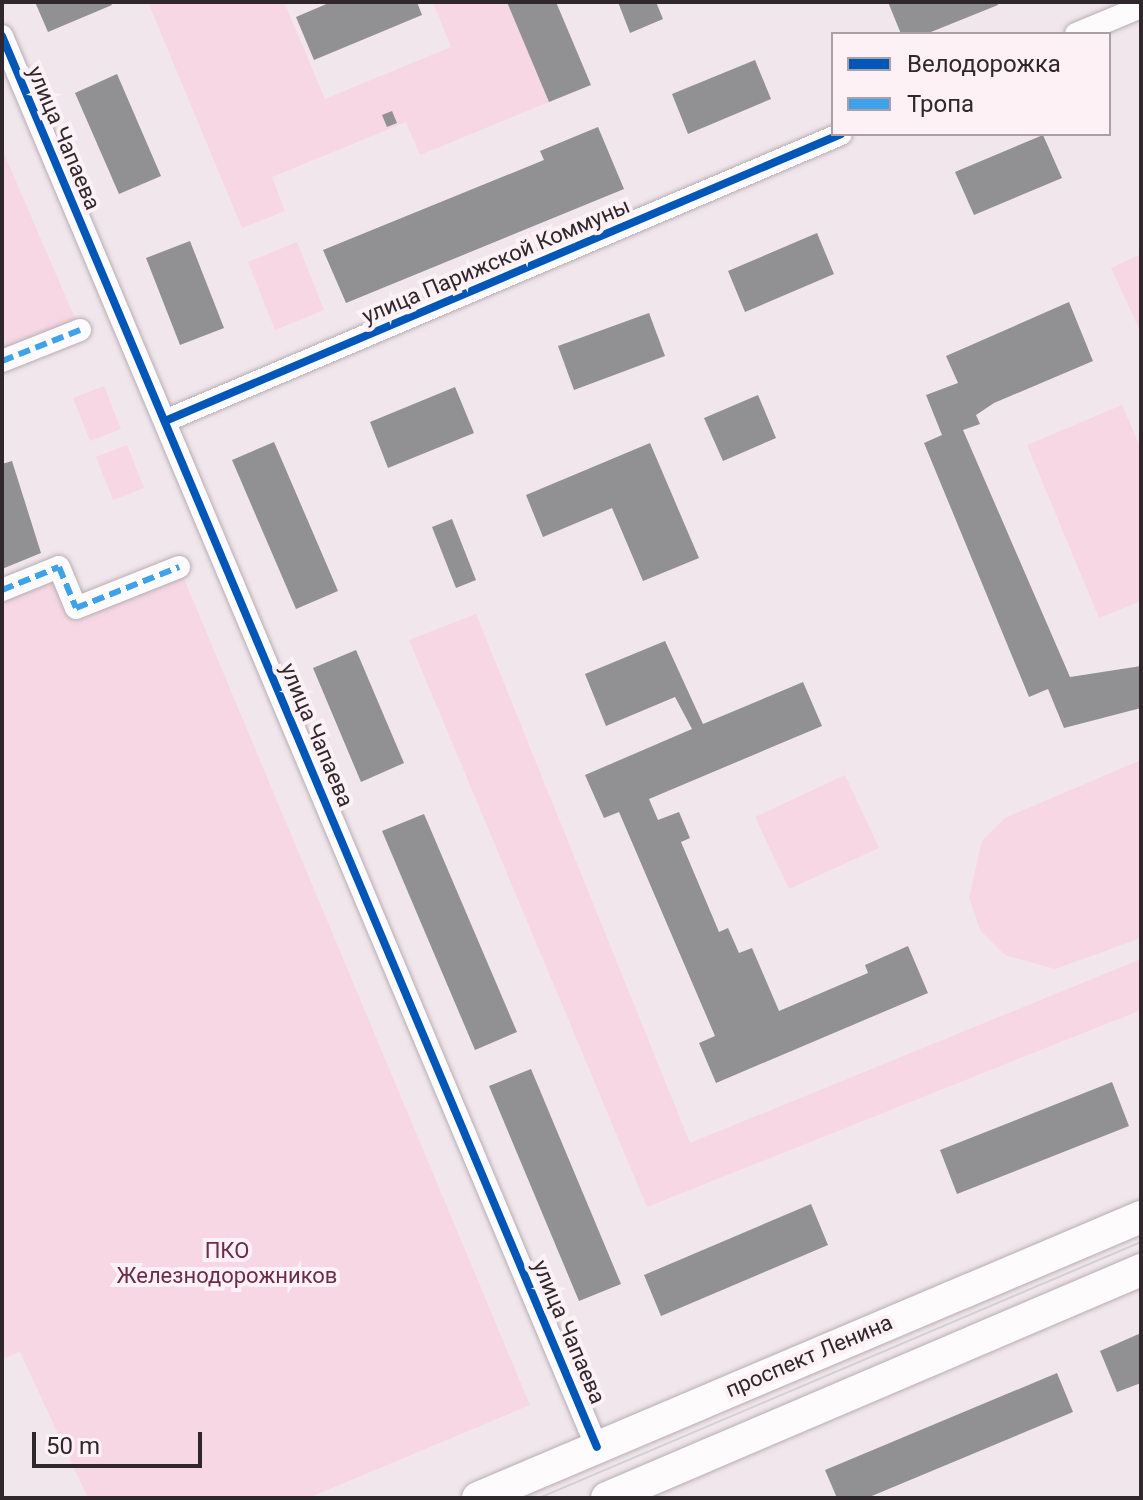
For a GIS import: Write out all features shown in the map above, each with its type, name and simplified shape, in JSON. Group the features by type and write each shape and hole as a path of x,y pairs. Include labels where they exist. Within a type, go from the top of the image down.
{"highway":[{"name":"проспект Ленина","path":"478,1498 1141,1217"},
{"path":"597,1447 613,1496 1141,1270"}],"street":[{"path":"1081,32 1141,7"},
{"name":"улица Чапаева","path":"2,36 597,1447"},
{"name":"улица Парижской Коммуны","path":"165,421 836,136"},
{"path":"2,361 80,330"},
{"path":"2,590 59,567 76,608 179,567"}],"green space":[{"path":"148,2 284,2 325,99 451,47 433,2 507,2 549,102 420,155 406,122 272,177 285,211 242,228"},
{"path":"2,149 80,330 2,361"},
{"path":"297,242 324,310 275,330 248,262"},
{"path":"1141,254 1141,333 1111,268"},
{"path":"104,386 121,429 90,441 73,398"},
{"path":"1122,405 1141,449 1141,601 1099,618 1027,445"},
{"path":"127,445 144,488 113,500 96,457"},
{"name":"ПКО Железнодорожников","path":"59,567 76,608 179,567 530,1405 308,1498 88,1498 20,1352 2,1359 2,590"},
{"path":"476,614 690,1143 1141,959 1141,1010 647,1207 409,640"},
{"path":"1141,760 1141,938 1055,969 1005,955 980,930 969,898 982,841 1005,818"},
{"path":"845,775 879,848 789,889 755,817"}],"building":[{"path":"35,2 110,2 112,5 48,32"},
{"path":"331,2 417,2 422,15 314,60 296,17"},
{"path":"507,2 556,2 591,85 549,102"},
{"path":"618,2 656,2 663,19 630,33"},
{"path":"888,2 997,2 998,5 931,32 900,32"},
{"path":"755,60 771,99 688,134 672,94"},
{"path":"117,74 161,176 119,194 75,93"},
{"path":"392,111 397,123 387,127 382,115"},
{"path":"598,127 624,189 346,303 323,250 544,160 540,151"},
{"path":"1043,136 1062,178 974,215 955,172"},
{"path":"817,233 834,274 745,312 728,271"},
{"path":"190,241 224,328 180,345 146,258"},
{"path":"1069,302 1093,361 994,403 976,415 980,424 963,430 1070,677 1141,666 1141,708 1064,728 1048,689 1029,697 924,443 942,435 926,395 958,383 946,356"},
{"path":"649,313 665,356 574,390 558,346"},
{"path":"455,387 474,433 388,468 370,422"},
{"path":"758,395 776,438 723,461 704,418"},
{"path":"274,442 338,591 296,609 232,460"},
{"path":"650,443 699,558 643,581 612,508 543,537 526,495"},
{"path":"12,461 41,553 2,569 2,464"},
{"path":"452,519 476,580 456,588 432,527"},
{"path":"665,641 703,724 803,682 822,726 649,799 658,820 679,812 690,838 681,842 719,932 728,928 739,953 752,948 779,1011 868,973 865,965 908,946 928,993 716,1083 699,1043 715,1036 619,812 604,818 585,775 692,729 675,697 606,726 585,674"},
{"path":"356,650 404,763 361,782 313,668"},
{"path":"424,814 517,1032 475,1050 382,831"},
{"path":"531,1069 621,1284 579,1301 489,1086"},
{"path":"1112,1082 1129,1126 957,1194 940,1150"},
{"path":"811,1204 828,1245 661,1316 644,1275"},
{"path":"1141,1333 1141,1383 1117,1392 1100,1351"},
{"path":"1057,1373 1073,1412 867,1498 837,1498 825,1470"}],"tram line":[{"path":"539,1498 1141,1242"}],"marked path":[{"path":"2,361 80,330"},
{"path":"2,590 59,567 76,608 179,567"}],"cycle path":[{"path":"2,36 597,1447"},
{"path":"165,421 836,136"}]}
